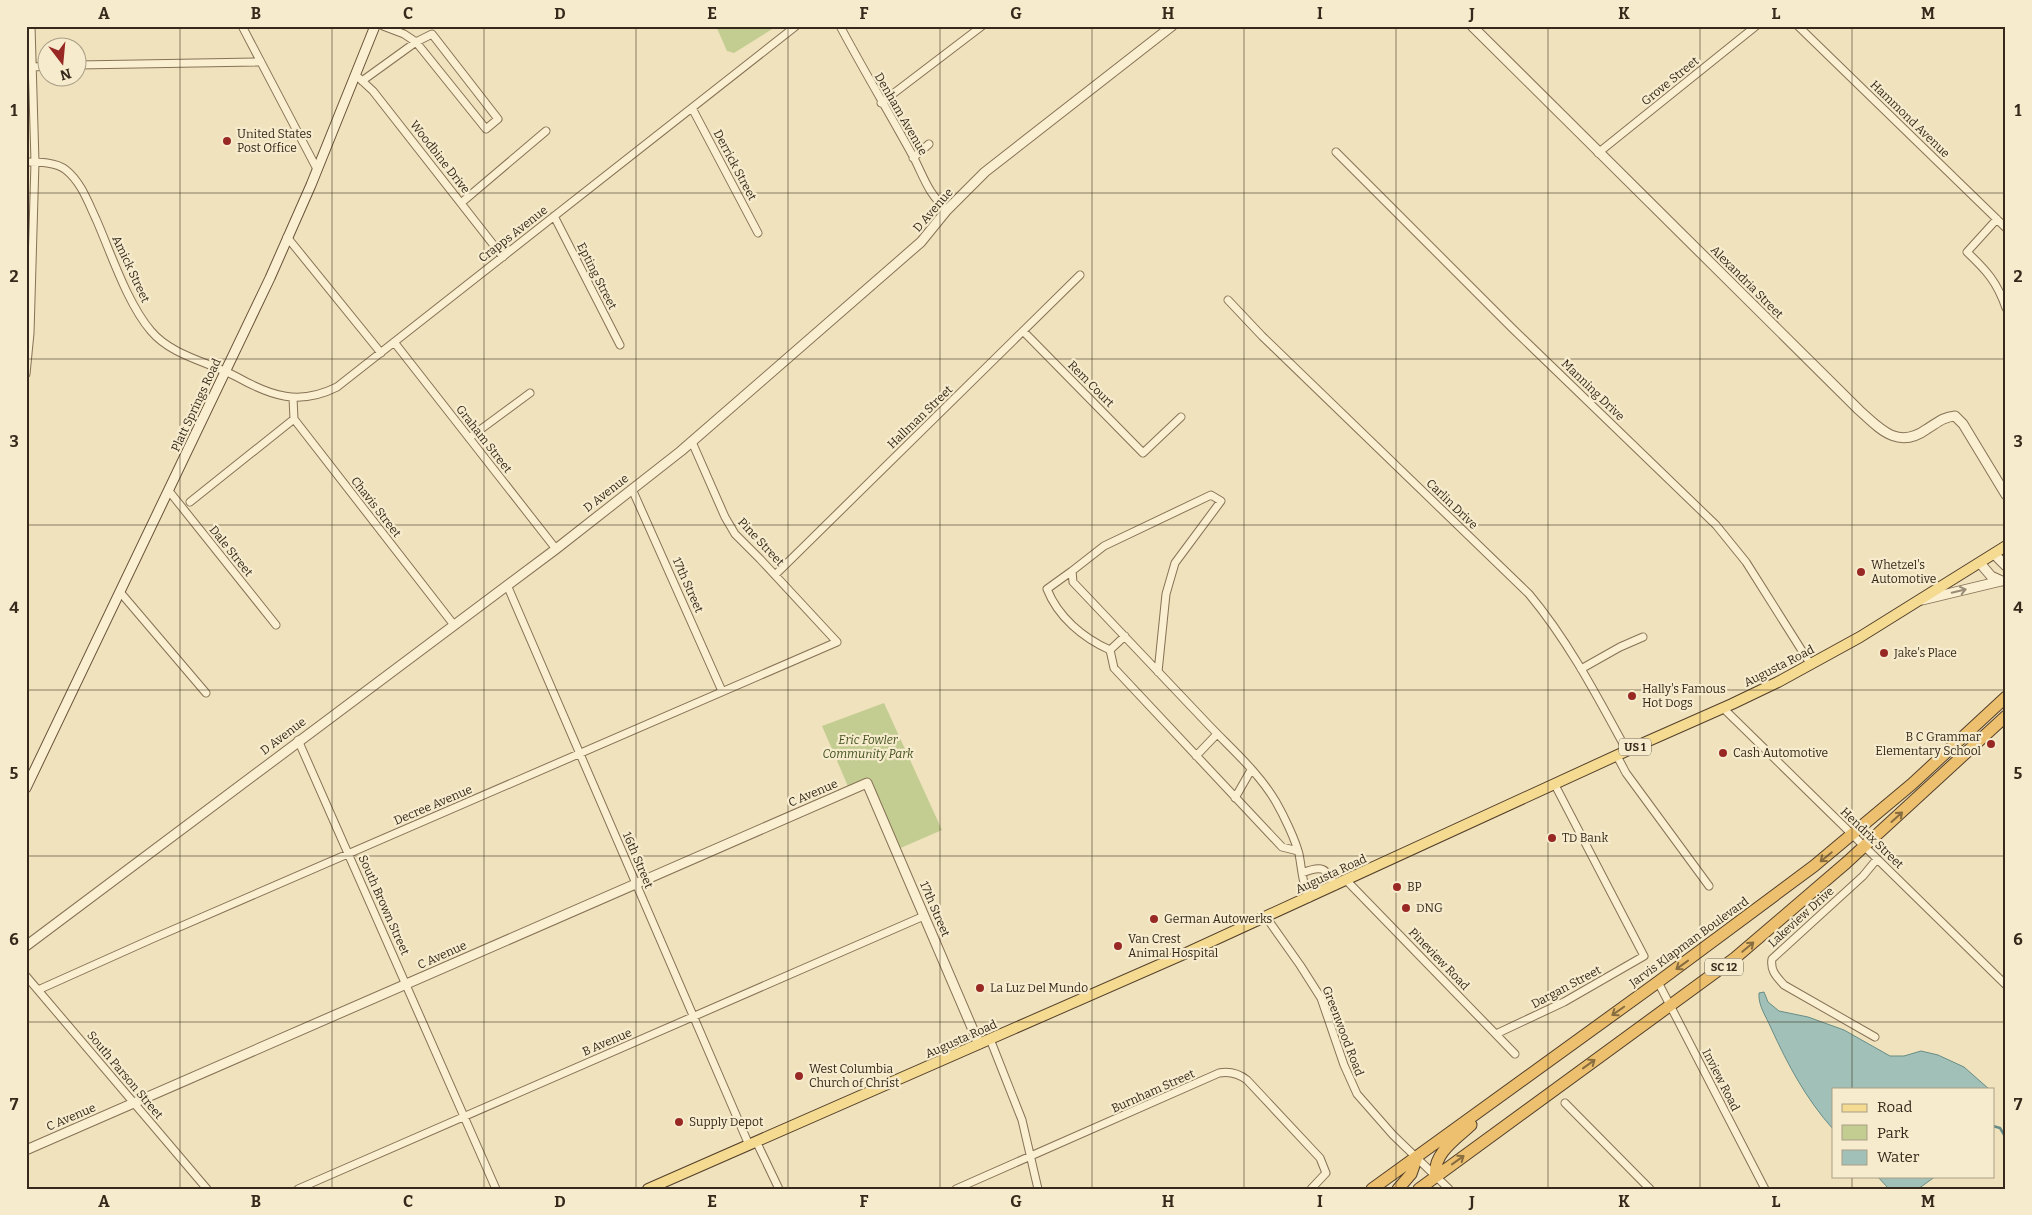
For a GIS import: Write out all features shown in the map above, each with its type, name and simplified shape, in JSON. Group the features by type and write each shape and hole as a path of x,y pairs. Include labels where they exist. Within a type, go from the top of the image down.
{"highway":[{"name":"Jarvis Klapman Boulevard","path":"1372,1189 1658,982 1814,866 1912,784 2006,696"},
{"name":"SC 12","path":"1419,1189 1735,958 1865,847 2006,716"},
{"path":"1436,1176 1435,1166 1439,1158 1505,1093"},
{"path":"1398,1189 1411,1174 1417,1157"}],"main road":[{"name":"Augusta Road","path":"648,1189 1266,918 1723,708 1811,664 1880,625 2006,546"}],"street":[{"path":"26,374 30,333 35,162 32,26"},
{"path":"242,26 317,169"},
{"name":"Platt Springs Road","path":"26,788 226,371 359,78 375,26"},
{"path":"359,78 416,42 432,34 498,119 486,129 416,42 404,34 382,26"},
{"name":"Crapps Avenue","path":"226,371 258,388 293,398 316,396 337,387 796,26"},
{"name":"Denham Avenue","path":"840,26 881,103 914,158 933,196 947,210"},
{"path":"881,103 982,26"},
{"name":"D Avenue","path":"26,946 298,740 556,549 692,442 921,242 947,210 985,172 1172,26"},
{"name":"Alexandria Street","path":"1472,26 1598,153 1882,431 1897,438 1904,438 1920,434 1946,417 1955,416 1963,424 2006,495"},
{"name":"Grove Street","path":"1598,153 1756,26"},
{"name":"Hammond Avenue","path":"1798,26 2006,228"},
{"path":"88,65 261,62"},
{"path":"34,67 38,67"},
{"name":"Woodbine Drive","path":"359,78 373,91 503,257"},
{"name":"Derrick Street","path":"692,108 758,233"},
{"path":"461,203 546,131"},
{"path":"914,158 929,144"},
{"name":"Manning Drive","path":"1336,152 1513,329 1716,525 1746,562 1811,664"},
{"name":"Amick Street","path":"26,162 57,165 66,170 79,185 132,301 150,330 160,340 170,346 226,371"},
{"name":"Epting Street","path":"554,216 620,345"},
{"path":"1997,219 1967,252 1990,275 2000,291 2006,308"},
{"path":"287,237 381,353"},
{"name":"Hallman Street","path":"775,575 1080,275"},
{"name":"Carlin Drive","path":"1228,300 1262,336 1529,594 1550,618 1582,669 1622,753"},
{"name":"Rem Court","path":"1023,331 1143,453 1181,416"},
{"name":"Graham Street","path":"394,342 556,549"},
{"path":"469,438 530,393"},
{"path":"190,502 294,419 293,398"},
{"name":"Chavis Street","path":"294,419 454,625"},
{"name":"Pine Street","path":"692,442 729,526 837,642"},
{"name":"17th Street","path":"632,489 722,691"},
{"name":"Dale Street","path":"169,491 276,625"},
{"path":"1110,650 1096,644 1075,628 1052,601 1047,589 1104,546 1211,495 1221,501 1176,564 1166,594 1158,672"},
{"path":"1994,554 2006,566"},
{"path":"1980,563 1991,576 2003,581"},
{"path":"1072,571 1073,582 1260,779 1276,802 1298,852 1303,887 1309,898"},
{"path":"1917,601 2003,581"},
{"name":"16th Street","path":"507,585 694,1017 753,1143 778,1189"},
{"path":"120,592 206,693"},
{"path":"1110,650 1124,636"},
{"path":"1582,669 1620,647 1643,637"},
{"name":"Decree Avenue","path":"38,990 837,642"},
{"path":"1110,650 1114,668 1282,847 1298,852"},
{"name":"Hendrix Street","path":"1723,708 2004,981"},
{"path":"1196,756 1217,734"},
{"name":"South Brown Street","path":"298,740 496,1189"},
{"path":"1622,753 1626,773 1708,886"},
{"path":"1236,798 1251,770"},
{"name":"17th Street","path":"867,783 979,1044"},
{"name":"C Avenue","path":"26,1150 867,783"},
{"name":"Dargan Street","path":"1496,1034 1564,1002 1644,956 1555,785"},
{"name":"Lakeview Drive","path":"1875,1037 1784,985 1776,976 1771,966 1772,959 1863,876 1877,859"},
{"path":"1302,873 1314,868 1322,868 1327,871 1335,886"},
{"name":"Pineview Road","path":"1347,881 1515,1054"},
{"name":"B Avenue","path":"298,1189 924,916"},
{"name":"Greenwood Road","path":"1266,918 1321,998 1353,1087 1377,1118 1449,1189"},
{"name":"South Parson Street","path":"26,976 207,1189"},
{"name":"Inview Road","path":"1658,982 1765,1189"},
{"path":"990,1039 1022,1120 1038,1189"},
{"name":"Burnham Street","path":"956,1189 1226,1072 1242,1075 1320,1158 1326,1172 1311,1189"},
{"path":"1565,1103 1650,1189"}],"green space":[{"path":"716,26 777,26 734,53 727,51"},
{"name":"Eric Fowler Community Park","path":"884,703 942,830 896,850 867,784 850,791 822,726"}],"water":[{"path":"1764,992 1768,1002 1779,1011 1808,1017 1844,1030 1890,1056 1904,1056 1921,1051 1938,1055 1964,1067 1988,1088 1832,1088 1832,1128 1798,1081 1761,1007 1759,993"},
{"path":"1879,1178 1933,1178 1918,1189 1889,1189"}],"waterway":[{"path":"1994,1126 2000,1128 2006,1138"}],"place":[{"name":"United States Post Office","path":"227,141"},
{"name":"Whetzel's Automotive","path":"1861,572"},
{"name":"Jake's Place","path":"1884,653"},
{"name":"Hally's Famous Hot Dogs","path":"1632,696"},
{"name":"B C Grammar Elementary School","path":"1991,744"},
{"name":"Cash Automotive","path":"1723,753"},
{"name":"TD Bank","path":"1552,838"},
{"name":"BP","path":"1397,887"},
{"name":"DNG","path":"1406,908"},
{"name":"German Autowerks","path":"1154,919"},
{"name":"Van Crest Animal Hospital","path":"1118,946"},
{"name":"La Luz Del Mundo","path":"980,988"},
{"name":"West Columbia Church of Christ","path":"799,1076"},
{"name":"Supply Depot","path":"679,1122"}]}
